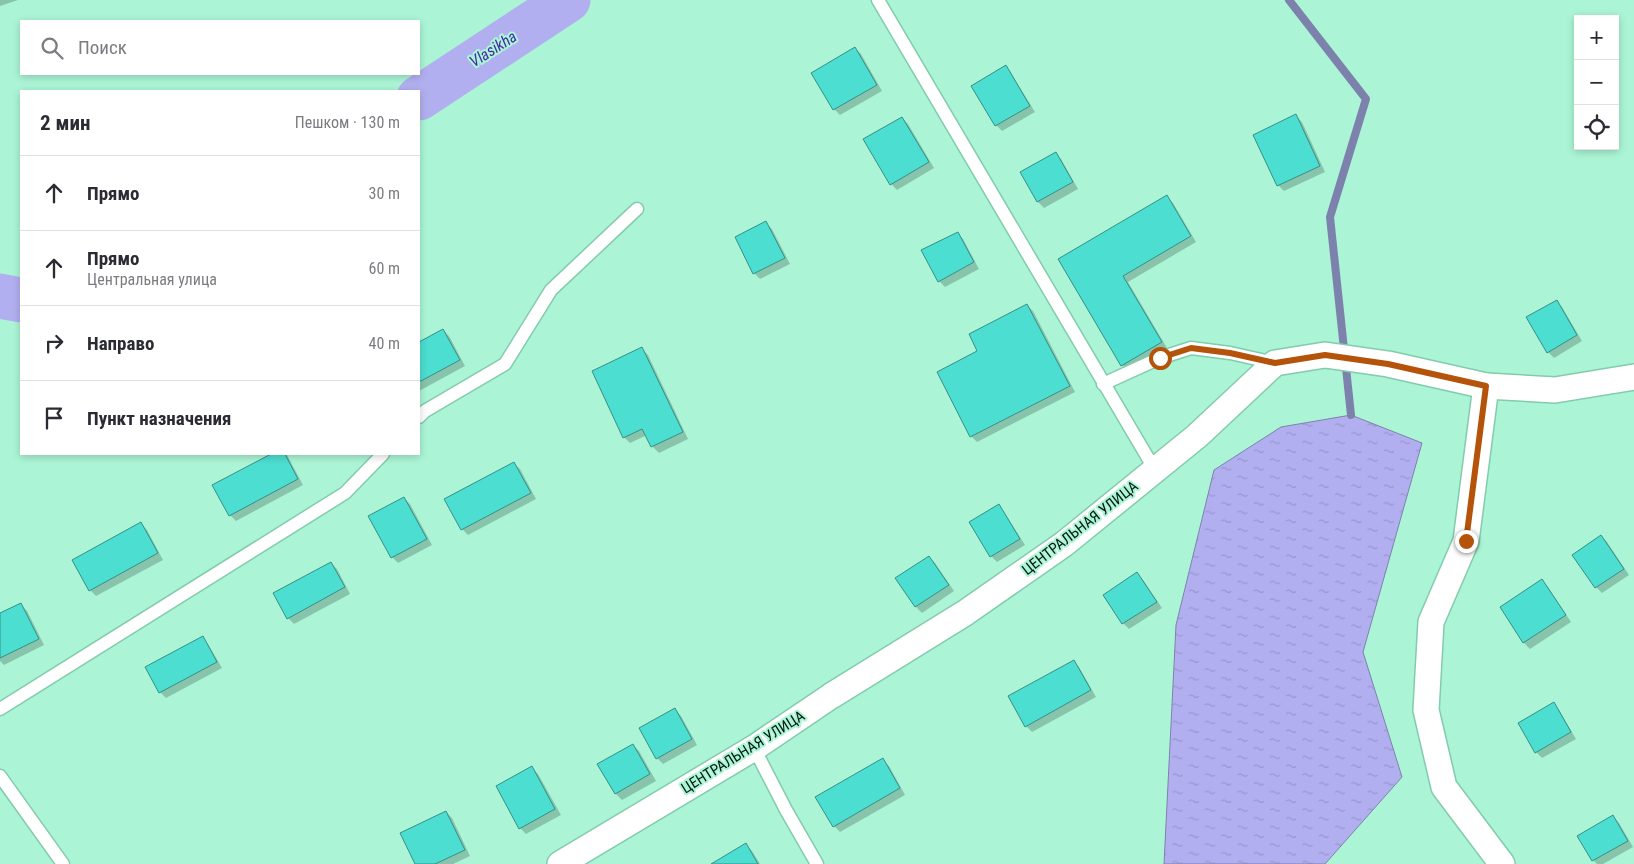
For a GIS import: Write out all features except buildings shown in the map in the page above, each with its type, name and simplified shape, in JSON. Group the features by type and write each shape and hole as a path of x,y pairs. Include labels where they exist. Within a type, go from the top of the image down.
{"street":[{"path":"1275,363 1325,355 1388,364 1486,386 1555,390 1634,377"},
{"name":"ЦЕНТРАЛЬНАЯ УЛИЦА","path":"560,864 754,748 831,696 972,608 1064,544 1197,436 1275,363"},
{"path":"1486,386 1466,541 1432,622 1426,710 1444,787 1502,864"}],"lane":[{"path":"878,0 1155,470"},
{"path":"420,416 425,411 504,364 551,290 637,209"},
{"path":"1103,384 1160,358 1191,348 1230,353 1275,363"},
{"path":"0,709 345,492 382,455"},
{"path":"754,748 817,864"},
{"path":"0,776 63,864"}],"water":[{"path":"1351,415 1422,443 1363,652 1402,777 1325,864 1164,864 1176,625 1214,470 1281,427"}],"waterway":[{"name":"Vlasikha","path":"420,97 568,0"},
{"path":"1289,0 1366,99 1330,217 1351,415"},
{"name":"Vlasikha","path":"0,296 20,300"}],"route":[{"path":"1160,358 1191,348 1230,353 1275,363 1325,355 1388,364 1486,386 1466,541"}]}
